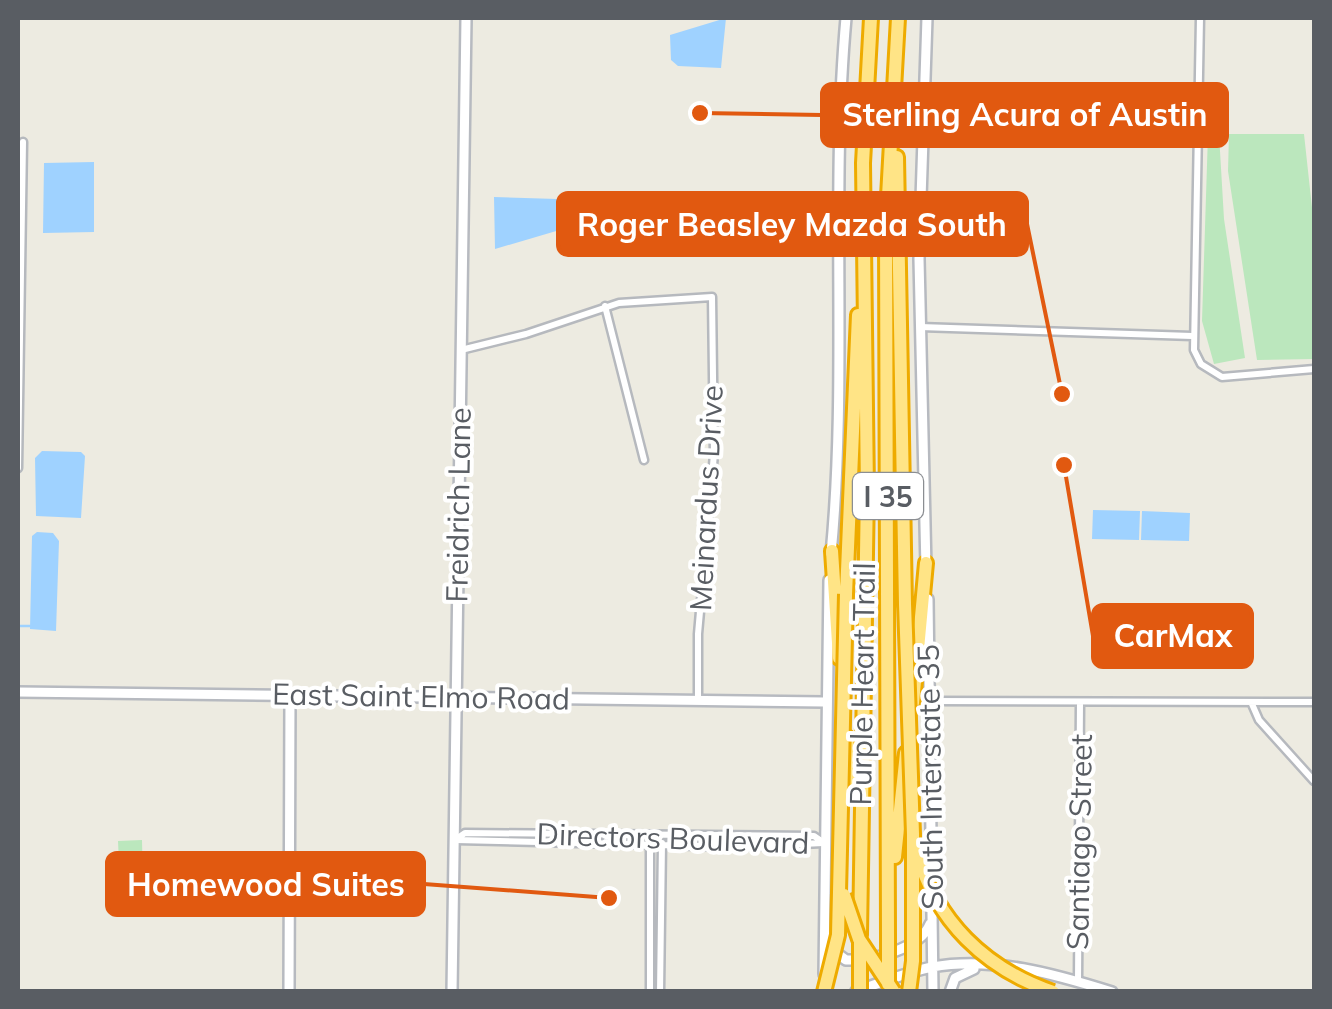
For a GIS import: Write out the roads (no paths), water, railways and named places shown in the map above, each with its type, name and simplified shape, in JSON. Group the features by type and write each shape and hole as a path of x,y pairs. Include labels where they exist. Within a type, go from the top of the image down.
{"highway":[{"name":"Purple Heart Trail","path":"857,992 867,490 862,272 871,18"},
{"name":"Purple Heart Trail","path":"891,992 886,232 898,18"},
{"path":"893,93 899,187 905,604 913,834 913,961 909,992"},
{"path":"825,992 838,935 846,594 862,272"},
{"path":"832,550 858,837"},
{"path":"888,899 926,564"},
{"path":"913,834 929,887 958,931 996,966 1053,992"},
{"path":"840,878 859,939 891,992"}],"main road":[{"name":"Freidrich Lane","path":"452,992 466,18"},
{"path":"825,992 824,702 838,471 837,202 846,18"},
{"name":"South Interstate 35","path":"927,18 920,327 931,702 933,992"},
{"name":"East Saint Elmo Road","path":"18,692 824,702"},
{"path":"289,992 290,694"},
{"path":"824,934 833,952 854,960 916,943 932,918"},
{"path":"950,992 955,978 981,966"},
{"path":"857,992 933,967 981,966 1022,968 1112,992"}],"street":[{"path":"1200,18 1192,336 1201,364 1211,374 1222,377 1314,369"},
{"path":"18,468 23,142"},
{"name":"Meinardus Drive","path":"605,306 653,298 712,297 714,454 698,634 698,698"},
{"path":"461,350 526,334 605,306 644,460"},
{"path":"920,327 1192,336"},
{"path":"931,702 1314,702"},
{"name":"Santiago Street","path":"1078,981 1080,703"},
{"path":"1252,704 1259,720 1314,780"},
{"name":"Directors Boulevard","path":"455,840 465,833 650,835 740,842"},
{"path":"650,835 650,992"},
{"path":"660,992 662,836"},
{"name":"Directors Boulevard","path":"455,840 466,844 824,843"}],"water":[{"path":"726,18 721,68 678,66 671,60 670,35"},
{"path":"94,162 94,232 43,233 44,163"},
{"path":"494,197 623,201 624,211 495,249"},
{"path":"42,451 81,452 85,456 81,518 36,516 35,458"},
{"path":"1093,510 1140,511 1139,540 1092,539"},
{"path":"1142,511 1190,513 1189,541 1141,540"},
{"path":"37,532 53,533 59,541 56,631 30,629 32,536"}],"waterway":[{"path":"20,626 33,626"}],"place":[{"name":"Sterling Acura of Austin","path":"700,113"},
{"name":"Roger Beasley Mazda South","path":"1062,394"},
{"name":"CarMax","path":"1064,465"},
{"name":"Homewood Suites","path":"609,898"}]}
